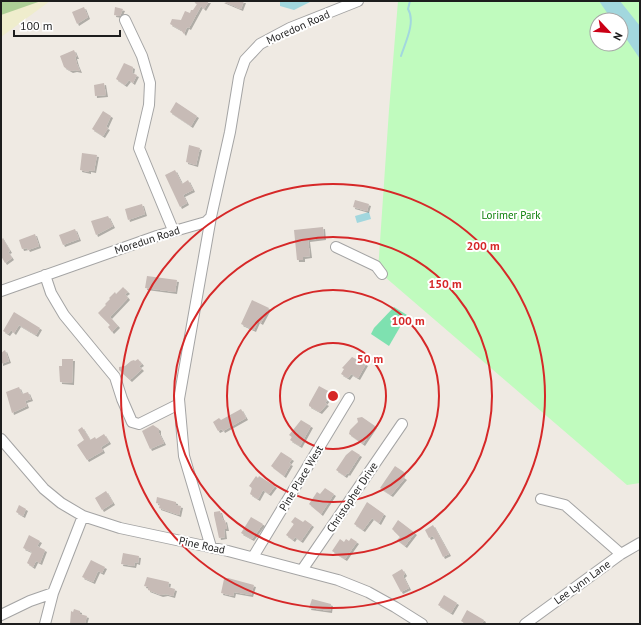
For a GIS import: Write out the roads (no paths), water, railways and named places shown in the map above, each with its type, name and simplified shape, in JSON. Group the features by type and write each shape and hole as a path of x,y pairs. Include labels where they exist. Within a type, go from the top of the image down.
{"street":[{"name":"Moredon Road","path":"211,218 230,132 239,77 245,60 260,44 290,28 358,1"},
{"path":"125,20 142,56 150,83 149,106 139,148 174,230"},
{"path":"211,218 193,316 180,404 184,456 211,547"},
{"name":"Moredun Road","path":"1,291 174,230 206,222 211,218"},
{"path":"336,247 376,266 382,274"},
{"path":"44,276 50,293 64,315 115,377 122,399 132,422 139,424 180,404"},
{"name":"Pine Place West","path":"253,558 349,398"},
{"name":"Christopher Drive","path":"302,570 402,424"},
{"name":"Pine Road","path":"1,439 44,489 61,503 83,516 120,528 211,547 338,580 368,592 422,624"},
{"path":"541,499 564,505 621,554"},
{"path":"45,624 52,593 83,516"},
{"name":"Lee Lynn Lane","path":"525,624 621,554 640,543"},
{"path":"1,615 30,601 52,593"}],"water":[{"path":"280,1 312,1 294,10 280,6"},
{"path":"599,1 620,1 629,12 607,12"},
{"path":"629,12 640,26 640,59 629,43"},
{"path":"369,212 371,219 357,223 355,216"}],"waterway":[{"path":"401,56 407,39 411,20 408,9 410,1"}],"park label":[{"name":"Lorimer Park","path":"511,215"}]}
